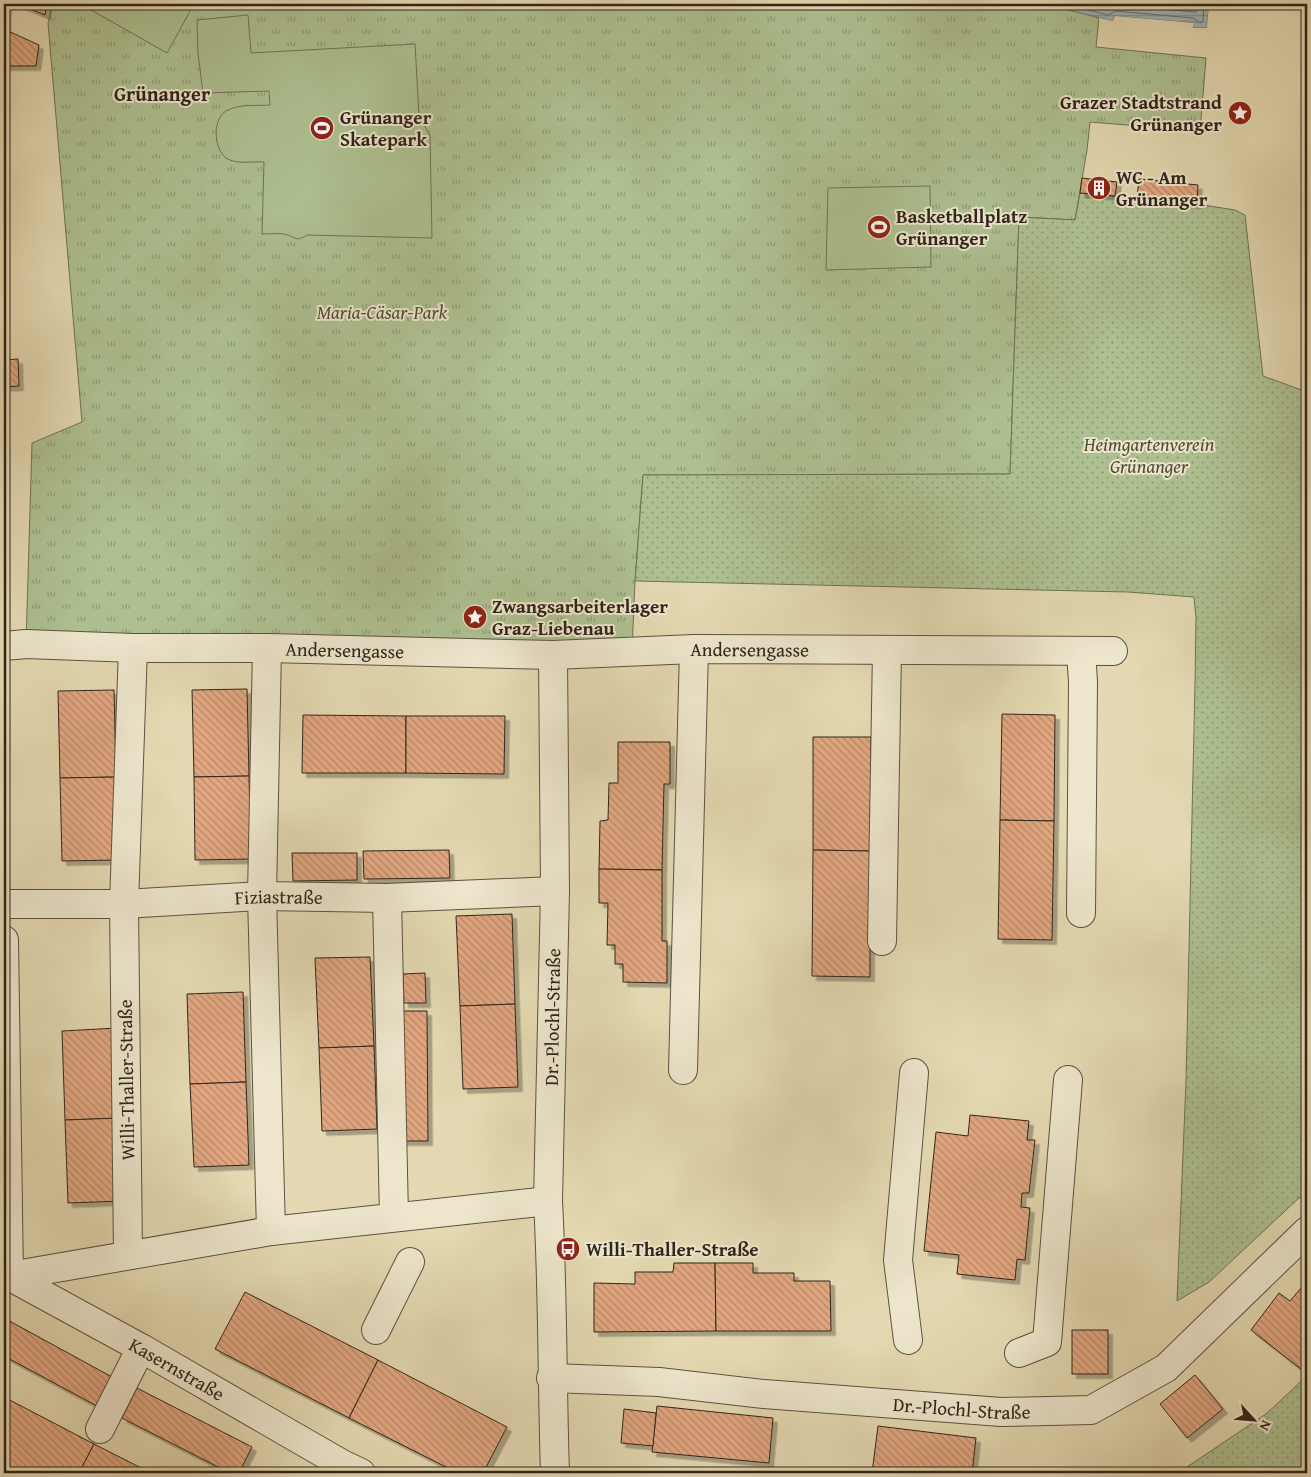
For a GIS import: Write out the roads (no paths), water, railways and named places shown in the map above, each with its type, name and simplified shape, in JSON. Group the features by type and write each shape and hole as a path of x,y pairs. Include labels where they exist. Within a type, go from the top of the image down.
{"street":[{"name":"Andersengasse","path":"4,646 26,644 134,648 267,648 553,656 694,649 1113,651"},
{"path":"124,904 134,648"},
{"name":"Andersengasse","path":"262,896 267,648"},
{"path":"683,1070 694,649"},
{"path":"882,941 887,650"},
{"path":"1081,651 1082,912"},
{"name":"Dr.-Plochl-Straße","path":"553,656 555,891 548,1201 555,1473"},
{"name":"Fiziastraße","path":"4,904 124,904 262,896 387,898 555,891"},
{"path":"262,896 271,1231"},
{"path":"387,898 394,1217"},
{"name":"Willi-Thaller-Straße","path":"124,904 128,1255"},
{"path":"4,940 6,1277 271,1231 548,1201"},
{"path":"908,1340 898,1260 914,1073"},
{"path":"1019,1353 1047,1342 1068,1080"},
{"name":"Dr.-Plochl-Straße","path":"552,1378 659,1382 764,1394 1001,1412 1091,1410 1166,1368 1307,1231"},
{"path":"376,1330 410,1262"},
{"name":"Kasernstraße","path":"6,1277 141,1348 348,1470"},
{"path":"100,1429 141,1348"}],"water":[{"path":"1051,4 1209,4 1207,28 1193,28 1194,23 1115,16 1113,21"}],"place":[{"name":"Grazer Stadtstrand Grünanger","path":"1240,113"},
{"name":"Grünanger Skatepark","path":"322,128"},
{"name":"WC - Am Grünanger","path":"1099,188"},
{"name":"Basketballplatz Grünanger","path":"879,227"},
{"name":"Zwangsarbeiterlager Graz-Liebenau","path":"475,617"},
{"name":"Willi-Thaller-Straße","path":"568,1249"}],"district":[{"name":"Grünanger","path":"162,94"}],"park label":[{"name":"Maria-Cäsar-Park","path":"382,312"},
{"name":"Heimgartenverein Grünanger","path":"1149,455"}]}
